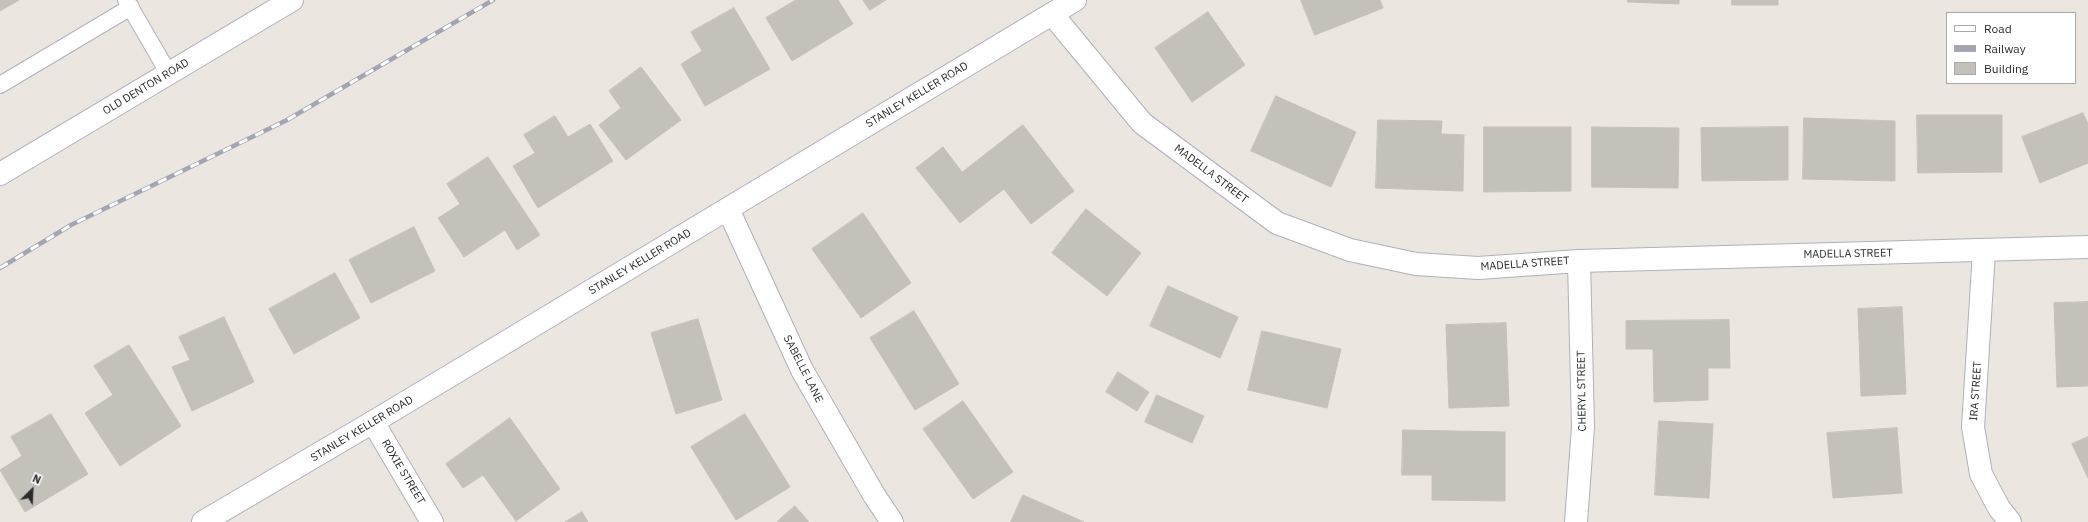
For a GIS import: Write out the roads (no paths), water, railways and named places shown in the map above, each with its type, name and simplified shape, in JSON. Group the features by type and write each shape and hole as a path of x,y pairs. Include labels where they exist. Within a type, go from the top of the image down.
{"street":[{"name":"OLD DENTON ROAD","path":"0,174 292,0"},
{"name":"STANLEY KELLER ROAD","path":"203,522 373,422 1075,0"},
{"name":"MADELLA STREET","path":"1052,14 1142,123 1277,223 1350,250 1416,264 1478,268 1579,261 2088,248"},
{"name":"SABELLE LANE","path":"728,209 802,370 874,495 892,522"},
{"name":"IRA STREET","path":"1984,251 1973,427 1981,474 1999,508 2010,522"},
{"name":"CHERYL STREET","path":"1576,522 1583,427 1579,261"},
{"name":"ROXIE STREET","path":"373,422 432,522"}],"lane":[{"path":"0,85 129,4 169,74"}],"railway":[{"path":"0,268 71,225 287,120 493,0"}]}
